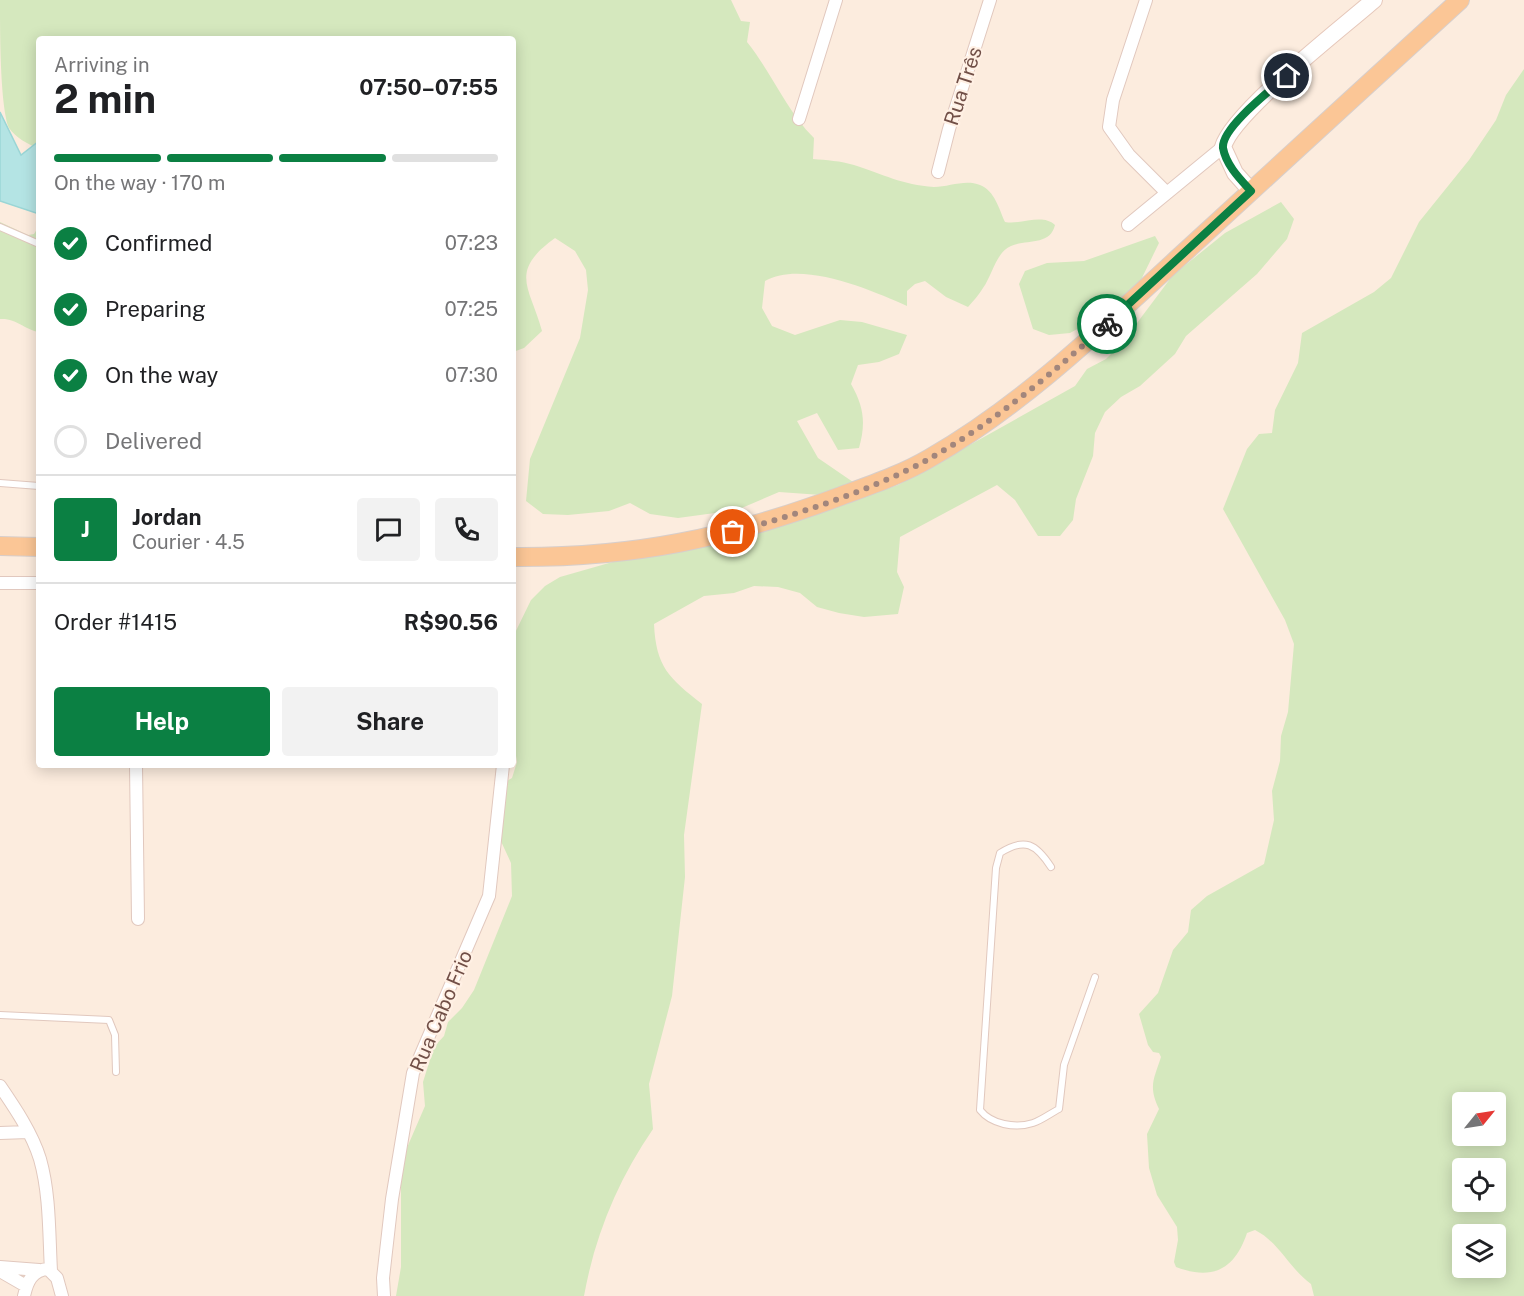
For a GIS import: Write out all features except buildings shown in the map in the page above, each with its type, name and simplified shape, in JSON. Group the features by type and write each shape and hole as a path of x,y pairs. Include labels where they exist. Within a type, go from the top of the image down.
{"main road":[{"path":"1251,191 1235,173 1223,147 1230,130 1374,0"},
{"path":"516,557 588,556 655,548 733,532 784,517 928,459 994,415 1079,350 1460,0"},
{"path":"0,546 36,547"}],"street":[{"path":"799,119 836,0"},
{"name":"Rua Três","path":"938,172 949,129 990,0"},
{"path":"1146,0 1113,100 1109,127 1129,155 1166,192"},
{"path":"1128,225 1223,147"},
{"path":"0,583 36,584"},
{"path":"136,768 138,919"},
{"name":"Rua Cabo Frio","path":"384,1296 383,1278 392,1198 413,1073 489,896 503,768"},
{"path":"0,1086 28,1132 40,1160 48,1215 45,1270 62,1296"},
{"path":"0,1133 28,1132"},
{"path":"0,1269 45,1270"},
{"path":"0,1269 25,1291 45,1270"}],"lane":[{"path":"0,227 36,243"},
{"path":"0,483 36,486"},
{"path":"1051,867 1040,850 1028,844 1013,845 1000,853 996,868 985,1004 980,1110 988,1120 1003,1124 1033,1123 1059,1109 1064,1065 1095,977"},
{"path":"0,1015 109,1020 116,1035 116,1072"}],"green space":[{"path":"0,0 731,0 741,21 750,22 747,42 795,116 814,138 813,159 849,164 902,182 923,186 940,187 974,183 985,188 993,196 1005,222 1044,220 1055,225 1052,232 1043,239 1017,244 1006,249 981,291 968,307 946,297 925,281 915,284 907,291 907,306 875,292 817,275 780,275 765,281 762,308 772,326 795,335 840,320 862,322 907,335 899,354 879,362 858,365 851,384 859,400 863,423 859,448 838,450 817,413 797,421 818,458 853,482 821,495 779,492 737,510 678,518 650,514 630,503 609,511 568,515 543,514 526,501 530,459 580,338 588,290 586,270 575,251 555,238 540,250 531,261 527,271 528,291 542,331 524,348 516,351 516,36 36,36 36,148 15,135 9,128 1,67"},
{"path":"1524,69 1524,1296 1314,1296 1311,1284 1271,1241 1255,1230 1247,1233 1236,1255 1221,1269 1201,1273 1189,1271 1176,1267 1174,1262 1178,1240 1177,1227 1157,1195 1149,1168 1147,1134 1159,1109 1153,1088 1161,1057 1148,1045 1139,1014 1158,993 1173,950 1188,932 1191,910 1207,896 1264,864 1274,820 1272,791 1280,761 1281,736 1288,712 1294,644 1285,620 1223,509 1247,449 1259,434 1272,433 1275,410 1298,363 1302,333 1374,292 1391,278 1419,222 1469,160 1496,120 1506,95"},
{"path":"1281,202 1294,219 1287,239 1257,274 1186,336 1175,354 1140,386 1121,397 1105,412 1095,433 1093,456 1076,499 1073,520 1060,536 1038,536 1015,500 997,485 900,537 897,572 904,587 898,614 864,617 839,613 817,607 800,593 778,587 754,586 734,593 704,596 654,624 658,651 666,670 681,687 702,704 684,835 685,877 672,996 649,1084 653,1129 629,1168 601,1230 584,1296 396,1296 401,1267 401,1177 406,1150 425,1106 423,1082 434,1047 444,1036 448,1022 462,1008 474,990 512,896 511,863 499,837 493,813 505,803 498,786 512,778 516,768 516,631 531,600 545,586 560,577 623,559 708,543 719,545 898,485 1075,386 1087,369 1106,359 1122,343 1173,275 1225,233"},
{"path":"0,222 28,235 34,234 36,231 36,331 11,320 0,319"},
{"path":"1155,236 1159,243 1138,286 1119,306 1070,333 1049,335 1033,329 1019,284 1025,271 1047,263 1084,261"}],"water":[{"path":"0,112 21,155 36,143 36,213 0,201"}],"way so far":[{"path":"733,532 774,521 868,486 928,459 971,432 1039,381 1079,350 1107,324"}],"route":[{"path":"1107,324 1251,191 1235,173 1223,147 1230,130 1287,76"}]}
